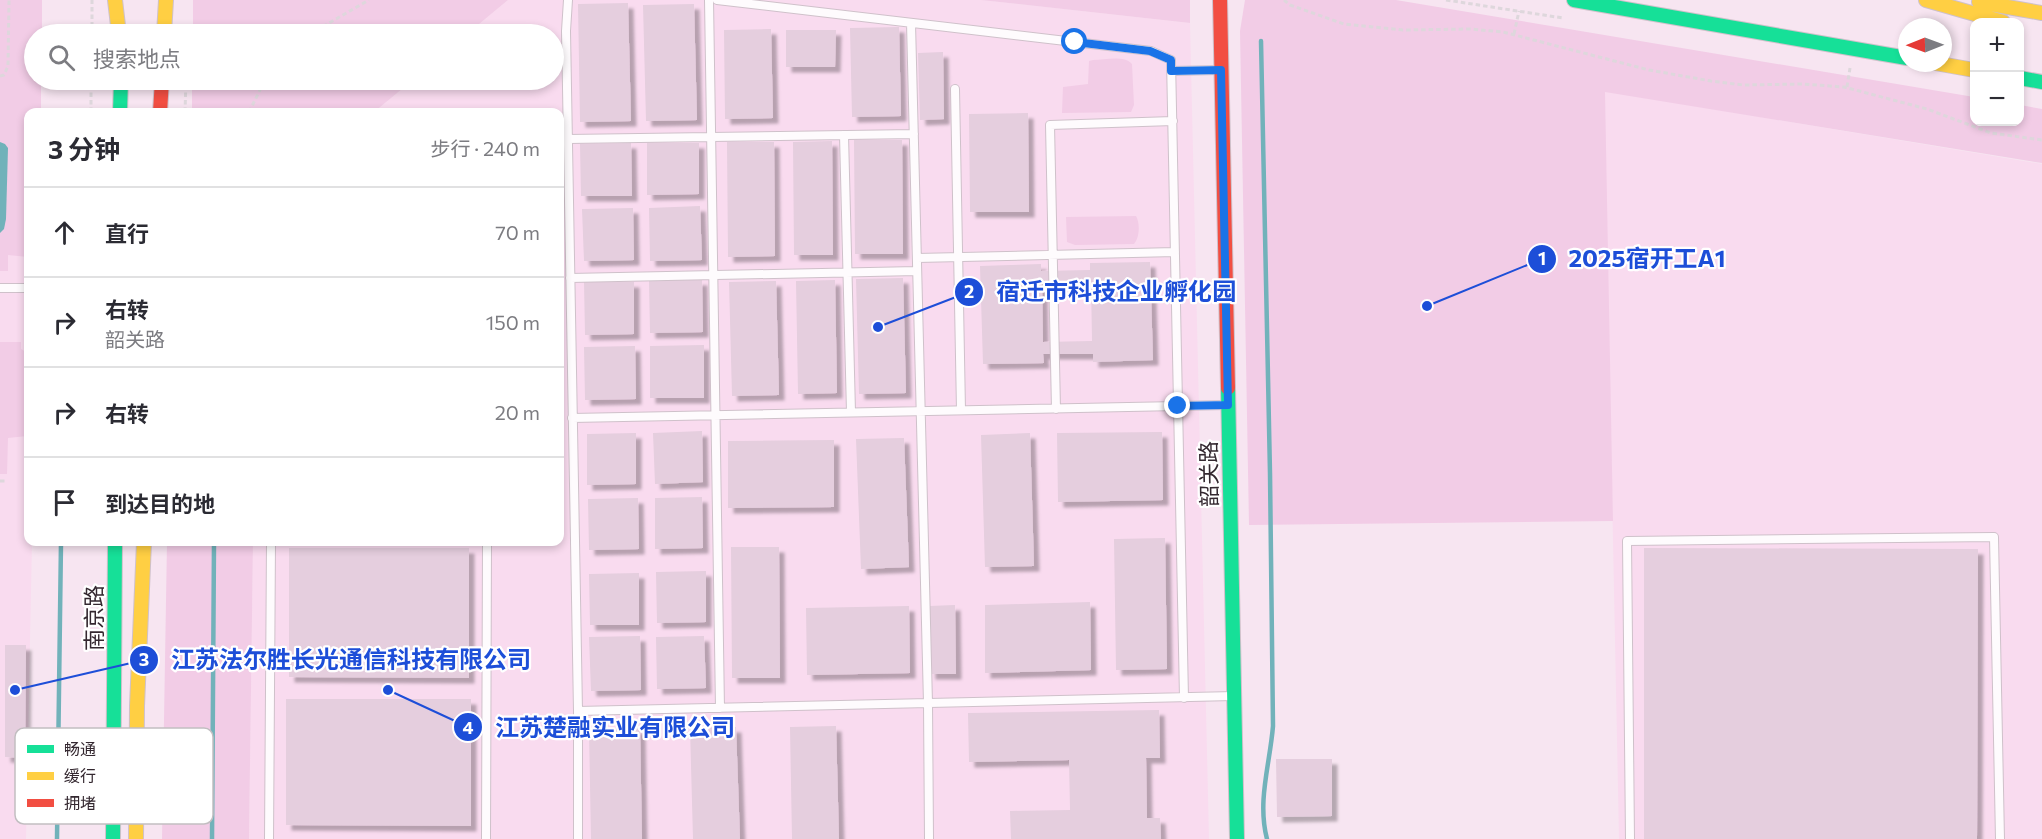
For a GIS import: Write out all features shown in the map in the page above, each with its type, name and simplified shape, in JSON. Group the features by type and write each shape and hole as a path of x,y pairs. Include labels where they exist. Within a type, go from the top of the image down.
{"main road":[{"path":"115,0 119,24"},
{"path":"120,24 121,0"},
{"path":"155,0 156,24"},
{"path":"164,24 165,0"},
{"name":"韶关路","path":"1220,0 1237,839"},
{"path":"1574,0 1898,56"},
{"path":"1926,0 1989,18"},
{"path":"1966,0 2042,13"},
{"path":"1952,66 1970,69"},
{"path":"2024,79 2042,82"},
{"path":"120,108 121,90"},
{"path":"157,90 158,108"},
{"path":"158,108 161,90"},
{"name":"南京路","path":"114,728 116,546"},
{"name":"南京路","path":"137,728 144,546"},
{"name":"南京路","path":"113,824 113,839"},
{"name":"南京路","path":"136,824 136,839"}],"lane":[{"path":"568,0 566,31 578,711 578,839"},
{"path":"709,0 720,708"},
{"path":"717,0 1150,51 1171,60 1184,698"},
{"path":"911,23 928,704 929,839"},
{"path":"1171,71 1221,70"},
{"path":"955,89 961,410"},
{"path":"1056,409 1050,125 1173,122"},
{"path":"568,139 914,134"},
{"path":"844,135 851,412"},
{"path":"917,258 1175,252"},
{"path":"570,278 917,271"},
{"path":"0,288 24,288"},
{"path":"572,418 1228,405"},
{"path":"1630,839 1627,541 1994,537 2000,839"},
{"path":"269,839 271,546"},
{"path":"486,839 488,546"},
{"path":"578,711 1234,696"}],"path":[{"path":"0,76 4,75 8,66 9,0"},
{"path":"92,0 92,24"},
{"path":"327,24 369,0"},
{"path":"1284,0 1290,5 1344,24 1402,30 1470,29 1514,34 1687,78 1743,85 1802,84 1844,87 1926,109 1991,133 2042,141"},
{"path":"1514,34 1519,11"},
{"path":"1847,87 1851,64"},
{"path":"91,90 91,108"},
{"path":"185,108 186,90"},
{"path":"251,108 260,90"},
{"path":"0,481 8,481"}],"shaded area":[{"path":"0,0 42,0 42,24 24,24 24,90 41,90 41,108 24,108 24,257 8,255 8,271 0,271"},
{"path":"193,0 508,0 479,24 193,24"},
{"path":"508,0 981,0 1190,23 1209,839 249,839 253,546 564,546 564,108 379,108 401,90 564,90 564,24 479,24"},
{"path":"981,0 1190,0 1190,23"},
{"path":"1245,0 1396,0 1970,96 1970,126 2024,126 2024,106 2042,109 2042,163 1605,92 1613,521 1249,525 1240,31"},
{"path":"1119,59 1132,64 1134,105 1131,112 1062,113 1063,87 1088,84 1089,61"},
{"path":"192,90 401,90 379,108 192,108"},
{"path":"1604,91 2042,164 2042,839 1619,839"},
{"path":"0,119 24,122 24,546 32,546 28,728 15,728 15,824 26,824 26,839 0,839"},
{"path":"1136,216 1139,230 1134,244 1075,245 1067,242 1066,217"},
{"path":"0,342 21,342 21,349 24,351 24,436 8,438 7,474 0,474"},
{"path":"167,546 253,546 249,839 162,839 162,824 213,824 213,728 164,728"}],"water":[{"path":"0,142 8,148 6,219 4,229 0,233"}],"building":[{"path":"628,3 631,121 580,122 578,4"},
{"path":"694,4 697,120 646,121 643,5"},
{"path":"899,27 901,116 852,117 850,28"},
{"path":"771,29 773,118 725,119 724,30"},
{"path":"786,30 836,30 835,67 786,67"},
{"path":"943,52 944,119 920,120 918,53"},
{"path":"1028,113 1029,212 970,212 969,114"},
{"path":"854,140 902,140 903,254 855,254"},
{"path":"832,141 833,255 794,255 793,142"},
{"path":"727,142 774,142 775,256 728,257"},
{"path":"631,143 632,196 581,196 580,144"},
{"path":"647,143 699,143 699,194 647,195"},
{"path":"700,206 702,260 650,261 649,208"},
{"path":"633,208 634,260 584,261 582,209"},
{"path":"1150,262 1153,360 1093,362 1093,354 1043,354 1044,363 983,364 980,266 1041,264 1041,271 1090,270 1090,263","holes":["1091,283 1092,341 1043,342 1042,284"]},
{"path":"903,278 906,393 859,394 856,279"},
{"path":"649,280 702,280 703,332 650,333"},
{"path":"835,280 837,393 798,394 796,281"},
{"path":"776,281 779,395 732,396 729,282"},
{"path":"584,282 634,282 634,334 585,335"},
{"path":"704,345 704,398 650,398 650,346"},
{"path":"635,346 636,399 585,400 584,347"},
{"path":"702,431 703,482 655,484 653,433"},
{"path":"1162,432 1163,500 1058,502 1057,433"},
{"path":"636,433 636,484 587,485 587,434"},
{"path":"1030,433 1034,566 985,567 981,435"},
{"path":"904,438 909,567 861,569 856,439"},
{"path":"834,440 834,507 728,508 728,441"},
{"path":"702,497 703,548 655,549 655,498"},
{"path":"638,498 639,549 589,550 588,499"},
{"path":"1165,538 1167,669 1116,670 1114,539"},
{"path":"731,547 779,547 780,678 732,678"},
{"path":"289,548 469,548 469,678 289,677"},
{"path":"1644,548 1978,549 1977,839 1644,839"},
{"path":"706,571 706,622 657,623 656,572"},
{"path":"639,573 639,625 590,625 589,574"},
{"path":"1090,602 1091,670 985,673 985,605"},
{"path":"955,605 956,674 930,674 929,606"},
{"path":"909,606 910,673 807,675 806,608"},
{"path":"640,636 641,690 591,691 589,637"},
{"path":"704,636 706,688 657,689 656,637"},
{"path":"5,645 26,645 25,728 15,728 15,758 5,757"},
{"path":"286,699 471,699 471,826 286,825"},
{"path":"1159,710 1160,758 1146,758 1147,818 1160,818 1161,839 1011,839 1010,811 1070,810 1069,760 969,762 968,713"},
{"path":"836,726 839,839 792,839 790,727"},
{"path":"736,727 740,839 693,839 690,728"},
{"path":"640,728 642,839 591,839 589,729"},
{"path":"1276,759 1332,759 1332,816 1277,817"}],"waterway":[{"path":"1261,41 1273,726 1263,811 1267,839"},
{"path":"58,728 61,546"},
{"path":"213,728 214,546"},
{"path":"57,824 57,839"},
{"path":"212,824 212,839"}],"traffic: fast":[{"path":"1574,0 1898,56"},
{"path":"2024,79 2042,82"},
{"path":"120,108 121,90"},
{"path":"1228,388 1237,839"},
{"path":"114,728 115,546"},
{"path":"113,824 113,839"}],"traffic: slow":[{"path":"115,0 118,24"},
{"path":"165,24 166,0"},
{"path":"1926,0 1989,18"},
{"path":"1979,2 2042,13"},
{"path":"1952,66 1970,69"},
{"path":"137,728 144,546"},
{"path":"136,824 136,839"}],"traffic: jam":[{"path":"1220,0 1228,388"},
{"path":"160,108 161,90"}],"place":[{"name":"2025宿开工A1","path":"1427,306"},
{"name":"宿迁市科技企业孵化园","path":"878,327"},
{"name":"江苏法尔胜长光通信科技有限公司","path":"15,690"},
{"name":"江苏楚融实业有限公司","path":"388,690"}],"route":[{"path":"1075,42 1150,51 1171,60 1171,71 1221,70 1228,405 1178,406"}]}
